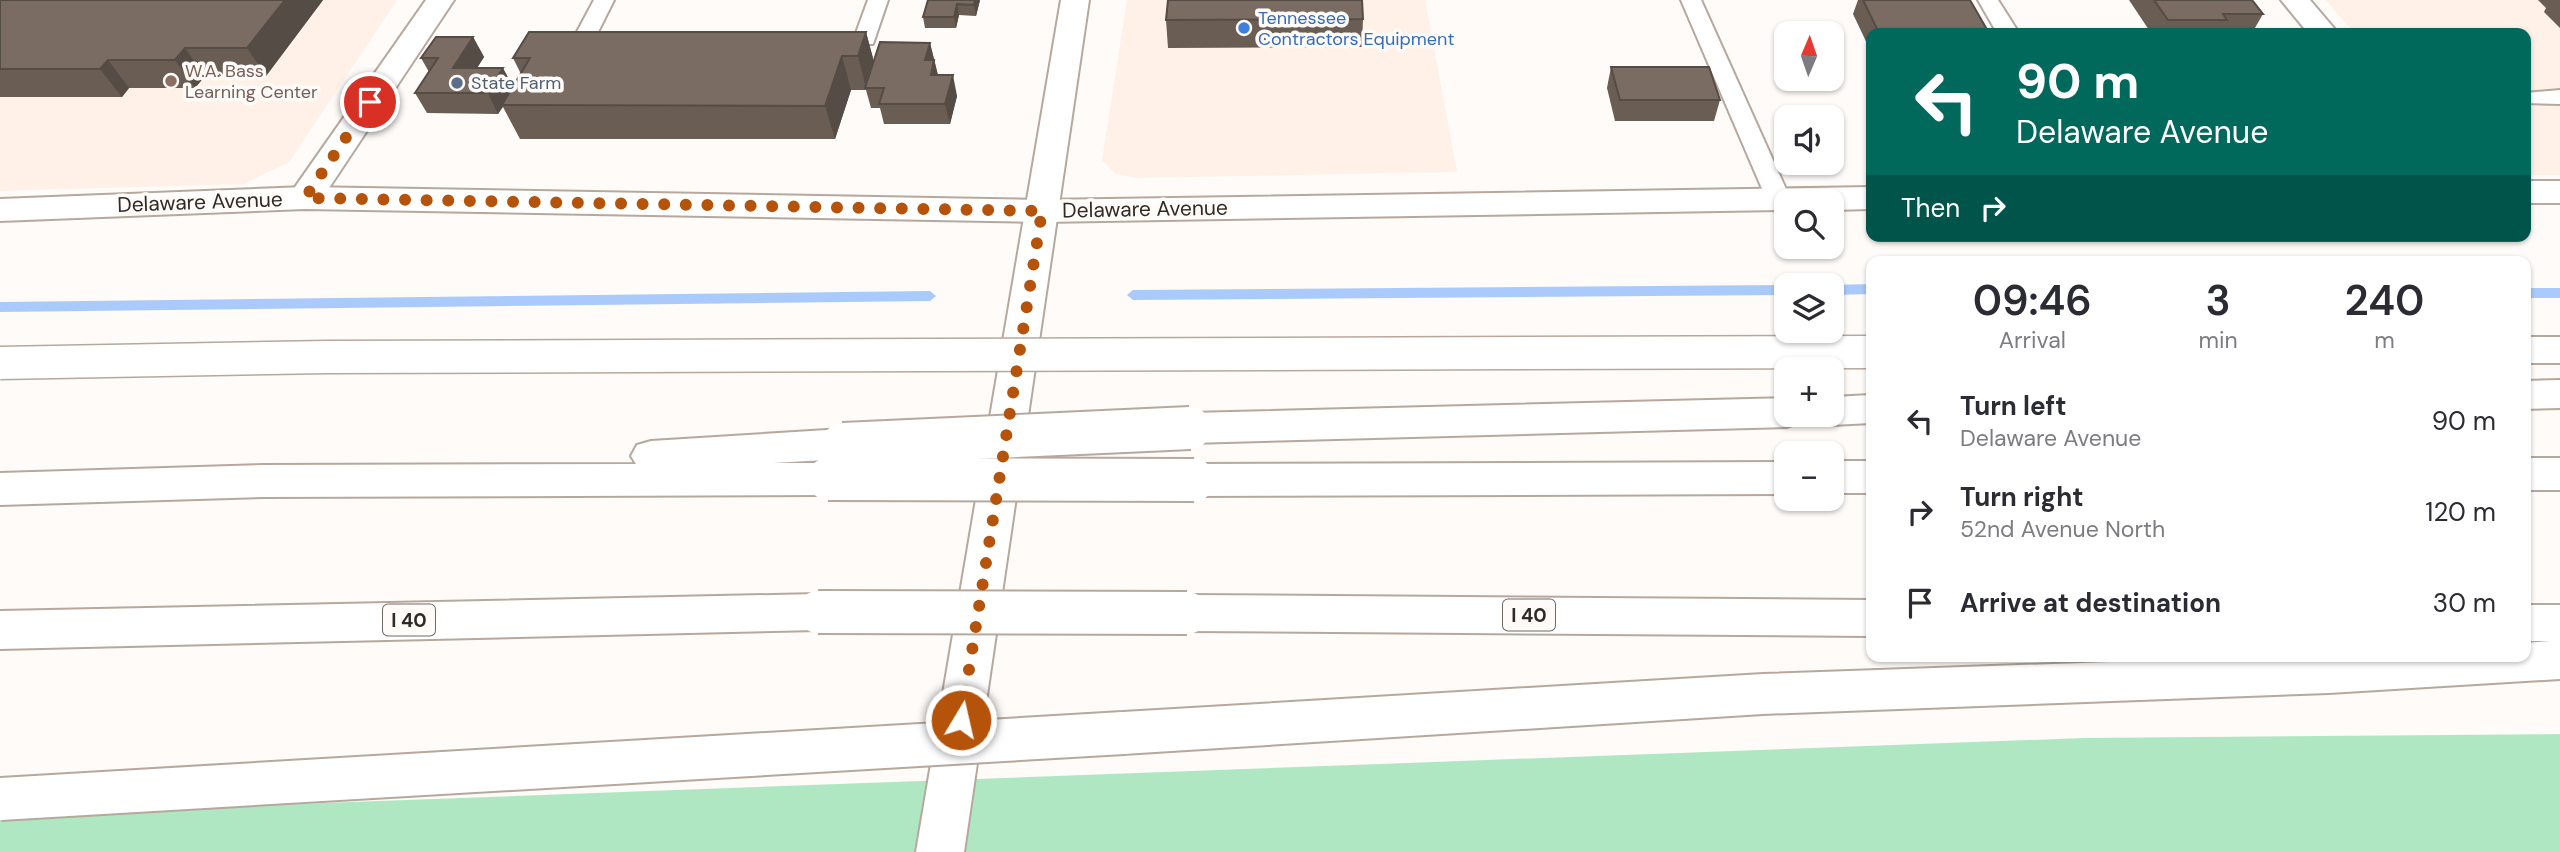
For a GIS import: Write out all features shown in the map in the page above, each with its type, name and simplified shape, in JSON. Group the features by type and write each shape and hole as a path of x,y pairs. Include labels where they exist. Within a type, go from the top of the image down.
{"main road":[{"path":"305,198 440,0"},
{"path":"940,852 1075,0"},
{"path":"2295,0 2319,28"},
{"path":"2531,192 2560,192"},
{"name":"Delaware Avenue","path":"0,210 305,198 1042,211 1774,198"},
{"name":"Delaware Avenue","path":"1844,198 1866,198"},
{"path":"2531,350 2560,349"},
{"path":"0,363 341,356 1866,352"},
{"path":"2531,395 2560,394"},
{"path":"1844,411 1866,410"},
{"path":"264,481 843,444 1190,428 1774,412"},
{"path":"2531,474 2560,474"},
{"path":"1844,477 1866,477"},
{"path":"0,489 264,481 1774,478"},
{"name":"I 40","path":"0,631 818,612 1866,618"},
{"path":"2531,622 2560,623"},
{"path":"2531,662 2560,660"},
{"path":"0,799 1763,694 2329,674 2527,662"}],"lane":[{"path":"604,0 583,41 637,40"},
{"path":"811,39 865,39 878,0"},
{"path":"1691,0 1774,189"},
{"path":"1987,0 2005,28"},
{"path":"2531,98 2560,97"}],"shaded area":[{"name":"W.A. Bass Learning Center","path":"0,0 397,0 289,162 244,184 0,191"},
{"path":"1127,0 1425,0 1457,172 1136,178 1114,173 1102,160"},
{"path":"2326,0 2560,0 2560,175 2531,175 2531,28 2350,28"}],"green space":[{"path":"2560,734 2560,852 0,852 0,815 2084,738"}],"building":[{"path":"0,0 285,0 247,48 185,48 175,60 108,60 100,69 0,69"},
{"path":"928,0 975,0 974,5 957,4 954,17 923,17"},
{"path":"1168,0 1362,0 1363,19 1166,20"},
{"path":"1863,0 1970,0 1986,28 1877,28"},
{"path":"2154,0 2252,0 2263,14 2223,14 2227,20 2168,20"},
{"path":"529,32 866,32 858,56 842,56 825,106 502,105 530,58 513,58"},
{"path":"436,37 473,37 453,68 503,68 488,93 415,93 438,58 421,58"},
{"path":"880,42 930,43 925,60 934,60 931,75 953,75 945,104 879,104 884,88 865,88"},
{"path":"1611,67 1709,67 1720,100 1620,100"}],"waterway":[{"path":"1844,290 1866,289"},
{"path":"1133,295 1774,290"},
{"path":"2531,293 2560,293"},
{"path":"0,307 930,296"}],"place":[{"name":"Tennessee Contractors Equipment","path":"1244,28"},
{"name":"W.A. Bass Learning Center","path":"171,81"},
{"name":"State Farm","path":"457,83"}],"route":[{"path":"370,102 305,198 1042,211 961,720"}]}
